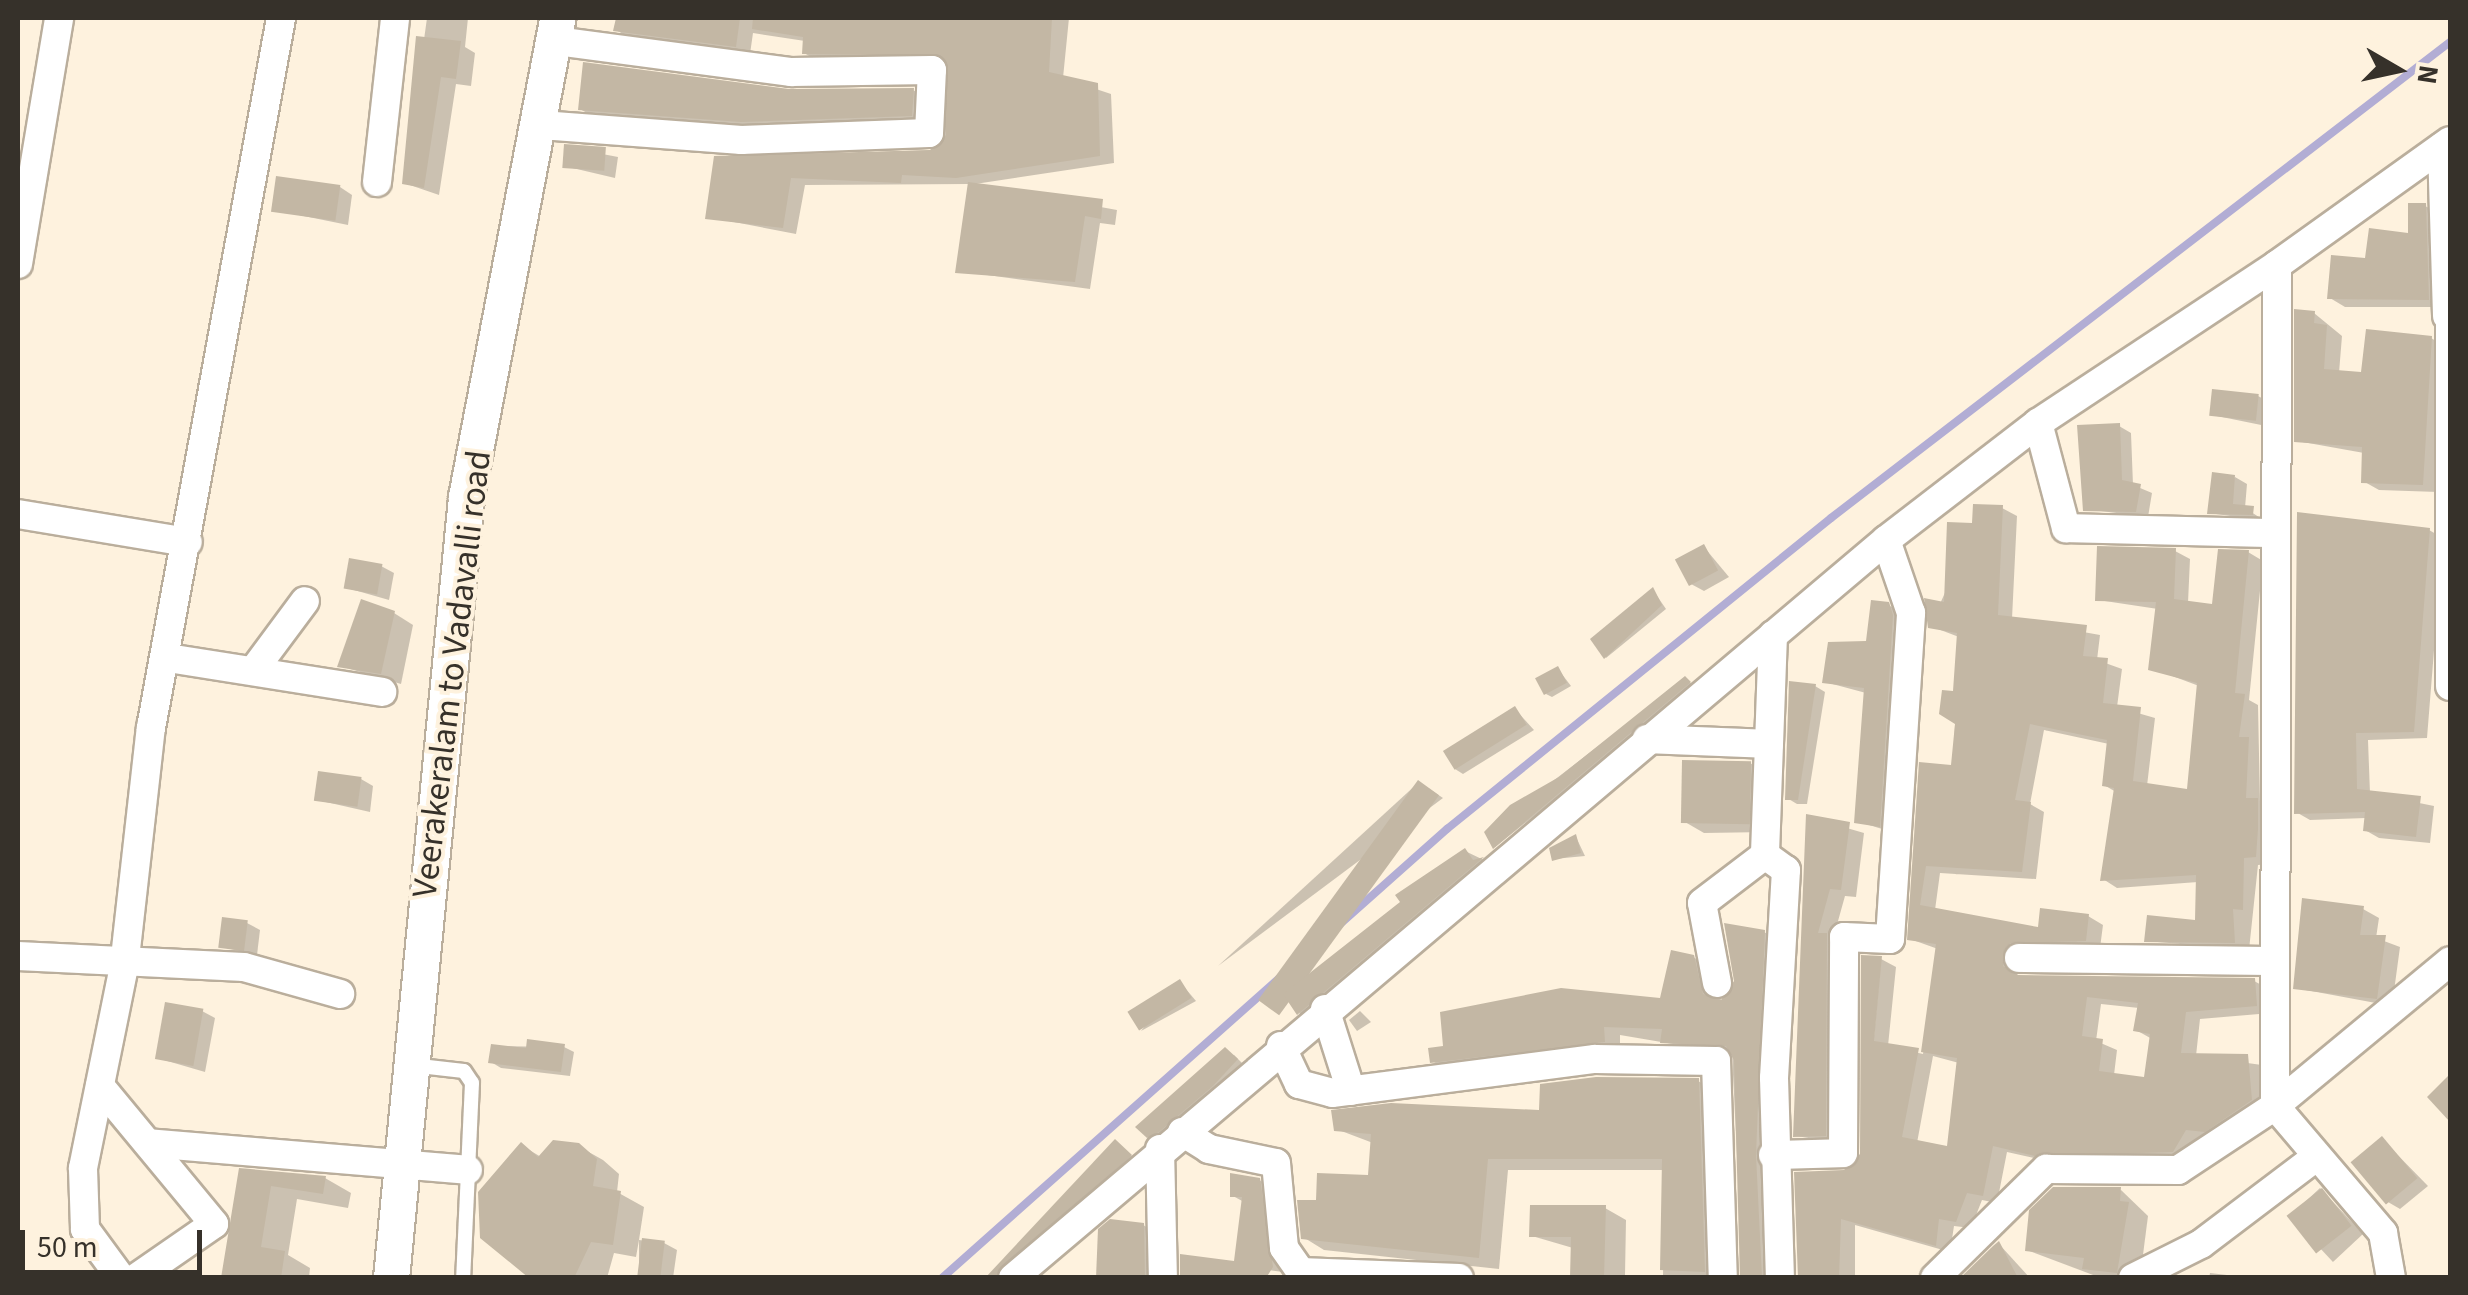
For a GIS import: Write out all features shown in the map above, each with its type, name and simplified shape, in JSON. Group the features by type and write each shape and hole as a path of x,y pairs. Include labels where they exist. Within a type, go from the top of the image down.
{"street":[{"path":"18,264 59,18"},
{"path":"121,1278 85,1230 82,1168 124,968 129,881 281,18"},
{"path":"378,182 394,18"},
{"path":"541,126 742,140 928,133 932,70 791,72 557,29"},
{"name":"Veerakeralam to Vadavalli road","path":"391,1278 466,498 557,29"},
{"path":"1012,1278 1280,1046 1886,540 2038,422 2276,265 2446,144"},
{"path":"2446,144 2450,686"},
{"path":"2276,265 2275,1106 2383,1234 2390,1278"},
{"path":"2038,422 2066,528 2274,533"},
{"path":"18,514 188,542"},
{"path":"1774,1155 1844,1153 1844,937 1890,939 1911,613 1886,540"},
{"path":"253,672 304,601"},
{"path":"1765,855 1773,635"},
{"path":"168,658 382,692"},
{"path":"1648,739 1769,744"},
{"path":"1765,855 1786,870 1774,1155 1780,1278"},
{"path":"1717,983 1702,903 1765,855"},
{"path":"18,956 124,968 244,968 340,994"},
{"path":"2020,958 2275,961"},
{"path":"1935,1278 2046,1169 2178,1170 2275,1106 2450,960"},
{"path":"1324,1009 1352,1091"},
{"path":"1280,1046 1299,1084 1352,1091 1595,1059 1716,1060 1723,1278"},
{"path":"100,1086 214,1224 136,1278"},
{"path":"1171,1140 1276,1163 1288,1270 1323,1275 1459,1278"},
{"path":"1163,1278 1171,1140"},
{"path":"148,1143 468,1170"},
{"path":"2132,1278 2201,1244 2316,1157"}],"lane":[{"path":"410,1065 468,1074 463,1278"}],"building":[{"path":"616,18 740,18 736,47 613,31"},
{"path":"753,18 1052,18 1049,72 1098,83 1100,156 956,178 902,175 901,183 791,178 783,228 705,219 714,156 930,150 946,135 942,56 802,54 803,37 752,29"},
{"path":"416,36 461,41 456,79 441,77 424,188 402,184"},
{"path":"583,62 789,89 914,88 912,116 741,122 578,110"},
{"path":"564,144 606,147 604,171 562,168"},
{"path":"276,176 340,185 335,221 271,212"},
{"path":"968,182 1103,199 1101,219 1085,216 1075,282 955,273"},
{"path":"2408,203 2426,203 2429,300 2327,299 2331,255 2365,258 2369,228 2408,233"},
{"path":"2294,309 2315,311 2314,323 2327,325 2324,369 2361,372 2366,329 2432,336 2423,485 2361,483 2362,447 2294,442"},
{"path":"2212,389 2259,394 2256,421 2209,416"},
{"path":"2120,423 2122,480 2141,484 2136,512 2083,511 2077,425"},
{"path":"2212,472 2235,475 2233,504 2254,506 2253,515 2207,514"},
{"path":"1973,504 2003,505 1998,615 2087,625 2083,656 2108,658 2103,703 2141,707 2133,781 2187,789 2197,683 2148,670 2156,602 2095,601 2097,546 2176,548 2174,599 2212,604 2218,549 2249,550 2235,693 2245,694 2239,737 2249,737 2246,798 2258,798 2258,829 2256,857 2244,858 2243,910 2233,909 2235,943 2144,942 2147,915 2195,920 2196,875 2100,881 2114,788 2102,786 2107,740 2030,724 2015,800 2031,802 2022,872 1926,866 1920,905 2038,927 2040,908 2089,914 2086,941 2010,943 2003,966 2018,975 2255,978 2257,1006 2186,1012 2181,1053 2248,1054 2252,1100 2205,1132 2186,1130 2173,1152 2035,1156 1993,1146 1983,1196 1967,1193 1956,1222 1939,1219 1936,1246 1841,1219 1839,1278 1798,1278 1794,1172 1844,1170 1860,1154 1861,955 1882,956 1874,1041 1919,1048 1902,1137 1947,1146 1957,1058 1921,1052 1936,944 1907,940 1919,762 1951,765 1955,724 1939,714 1942,690 1953,691 1957,633 1928,628 1924,598 1944,602 1947,522 1972,523","holes":["2087,997 2138,1003 2133,1031 2150,1034 2144,1077 2099,1071 2103,1039 2082,1036"]},
{"path":"2297,512 2430,528 2414,732 2356,733 2357,789 2421,796 2416,837 2363,831 2365,812 2294,814"},
{"path":"1704,544 1718,570 1689,586 1675,559"},
{"path":"349,558 382,564 377,594 344,589"},
{"path":"1653,587 1662,605 1604,659 1590,639"},
{"path":"361,599 395,611 381,674 337,667"},
{"path":"1871,600 1889,602 1893,615 1880,827 1854,823 1864,688 1822,683 1828,642 1866,641"},
{"path":"1558,666 1567,683 1544,695 1535,678"},
{"path":"1685,676 1691,682 1493,849 1484,832 1510,805 1559,777"},
{"path":"1789,681 1816,684 1798,800 1785,800"},
{"path":"1515,706 1527,725 1455,770 1443,751"},
{"path":"1682,760 1751,761 1750,824 1681,823"},
{"path":"318,771 362,777 357,807 314,801"},
{"path":"1418,780 1439,795 1279,1015 1258,1000"},
{"path":"1806,814 1850,822 1841,890 1830,889 1818,933 1827,933 1826,1136 1793,1137"},
{"path":"1576,834 1581,853 1552,861 1549,848"},
{"path":"1465,848 1473,860 1484,857 1297,1015 1283,994 1400,902 1395,895"},
{"path":"2302,898 2364,906 2360,935 2386,935 2377,999 2293,989"},
{"path":"222,917 248,920 244,951 218,948"},
{"path":"1724,923 1765,930 1756,1155 1762,1278 1740,1278 1734,1060 1726,1046 1660,1043 1662,1029 1604,1027 1605,1042 1430,1063 1428,1048 1443,1046 1440,1012 1561,988 1660,998 1671,950 1694,955 1703,994 1721,1000 1734,981"},
{"path":"1180,979 1192,998 1139,1031 1127,1012"},
{"path":"165,1002 203,1009 193,1066 155,1059"},
{"path":"527,1039 565,1044 561,1072 488,1063 491,1044 526,1048"},
{"path":"1225,1047 1238,1059 1213,1086 1159,1132 1147,1138 1135,1127"},
{"path":"2450,1074 2450,1122 2427,1097"},
{"path":"1596,1077 1699,1078 1705,1272 1660,1270 1662,1159 1488,1159 1479,1258 1301,1239 1297,1200 1316,1200 1317,1173 1368,1175 1371,1134 1334,1131 1331,1110 1391,1103 1539,1110 1540,1084"},
{"path":"2382,1136 2417,1178 2386,1204 2351,1162"},
{"path":"1115,1139 1132,1155 996,1278 985,1278"},
{"path":"553,1140 579,1143 597,1159 593,1186 621,1191 613,1245 591,1242 574,1278 529,1278 480,1238 478,1192 521,1142 538,1157"},
{"path":"239,1168 326,1176 323,1194 271,1186 261,1247 285,1251 281,1278 221,1278"},
{"path":"1230,1173 1260,1178 1273,1267 1266,1278 1180,1278 1180,1254 1234,1261 1242,1197 1230,1197"},
{"path":"2053,1187 2121,1187 2120,1201 2129,1202 2117,1273 2082,1269 2084,1258 2025,1251 2029,1210"},
{"path":"2322,1188 2352,1226 2316,1254 2287,1216"},
{"path":"1530,1205 1606,1205 1604,1278 1570,1278 1571,1237 1529,1237"},
{"path":"1110,1219 1144,1223 1145,1278 1096,1278 1098,1229"},
{"path":"642,1238 665,1241 660,1278 637,1278"},
{"path":"1999,1241 2018,1278 1960,1278 1993,1246"}],"waterway":[{"path":"942,1278 1447,829 1831,518 2450,42"}]}
